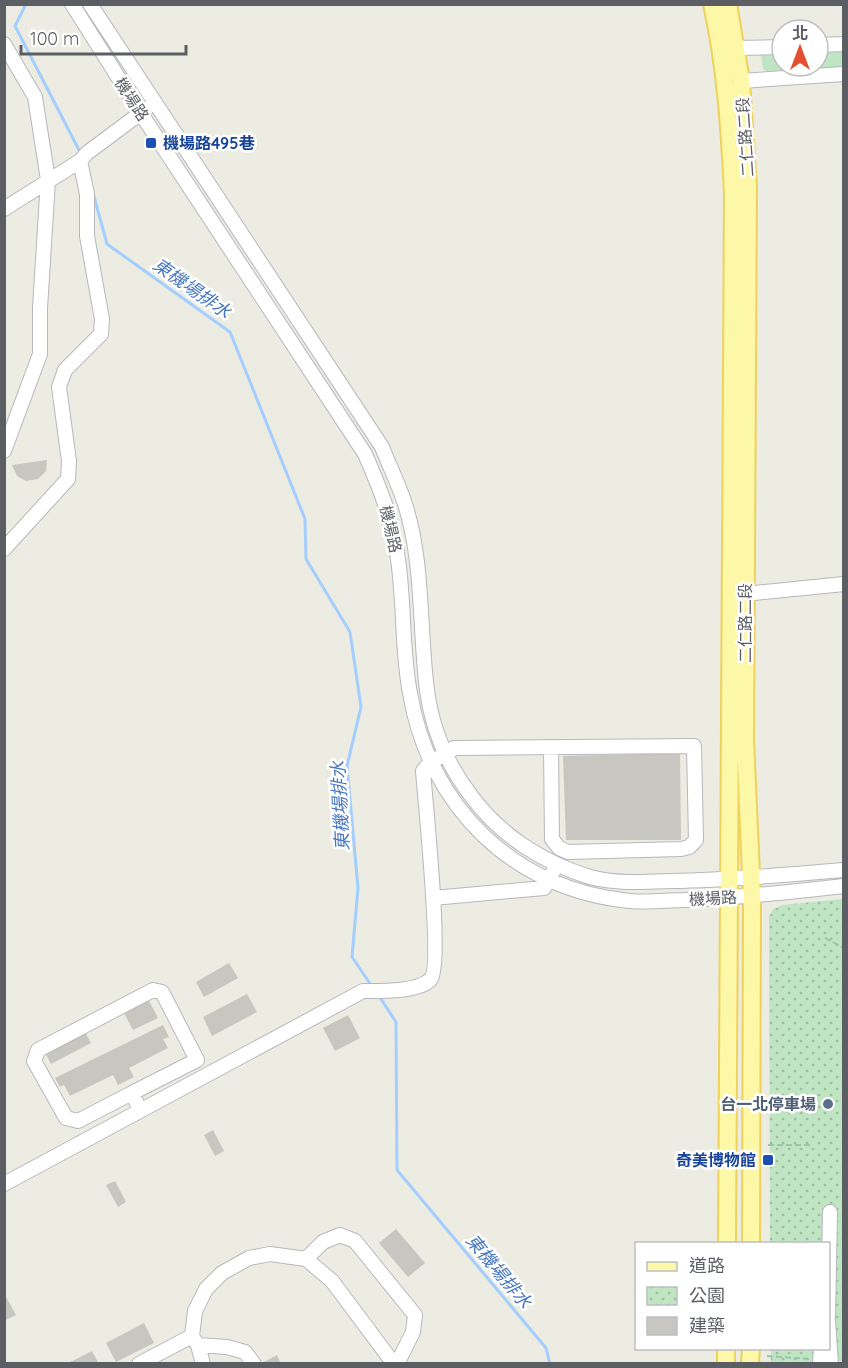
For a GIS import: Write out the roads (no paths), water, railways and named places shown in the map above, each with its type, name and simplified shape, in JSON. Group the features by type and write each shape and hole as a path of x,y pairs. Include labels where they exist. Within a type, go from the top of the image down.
{"main road":[{"name":"二仁路二段","path":"712,4 721,48 730,127 733,195 727,1242"},
{"name":"二仁路二段","path":"728,4 741,81 748,187 745,740 752,879 751,1242"}],"street":[{"name":"機場路","path":"72,4 140,112 365,454 386,505 397,553 409,692 418,731 443,787 461,812 483,836 513,861 549,881 592,896 632,901 728,898 843,886"},
{"name":"機場路","path":"90,4 382,447 405,502 415,553 427,691 435,725 445,755 463,784 492,820 528,850 592,877 629,882 729,880 843,870"},
{"path":"4,44 35,97 48,180 40,308 40,354 4,451"},
{"path":"736,48 770,47"},
{"path":"741,81 843,74"},
{"path":"4,208 20,200 83,157 140,112 155,103"},
{"path":"4,549 68,479 69,461 59,387 65,370 101,334 102,320 87,236 87,194 83,157"},
{"path":"745,594 843,584"},
{"path":"4,1184 363,991 415,987 429,981 433,976 435,964 433,898 423,771 430,762 454,748 551,747 694,746 696,840 689,847 681,849 567,852 559,848 552,839 551,747"},
{"path":"433,898 544,888 557,864"},
{"path":"153,990 162,992 197,1060 132,1093 78,1121 66,1118 34,1061 38,1050 153,990"},
{"path":"132,1093 140,1110"},
{"path":"829,1242 830,1212"},
{"path":"203,1364 195,1340 195,1311 206,1289 222,1273 249,1258 270,1254 306,1259 332,1281 396,1364 413,1332 415,1315 355,1241 340,1235 323,1242 306,1259"},
{"path":"139,1364 195,1340 245,1352 254,1364"},
{"path":"830,1349 831,1364"}],"waterway":[{"name":"東機場排水","path":"26,4 15,26 80,152"},
{"name":"東機場排水","path":"93,193 107,244 230,332 305,519 306,559 350,632 361,707 347,766 358,888 352,957 371,985"},
{"name":"東機場排水","path":"379,996 396,1022 397,1170 546,1348 550,1364"}],"place":[{"name":"機場路495巷","path":"151,143"},
{"name":"台一北停車場","path":"828,1104"},
{"name":"奇美博物館","path":"768,1160"}]}
